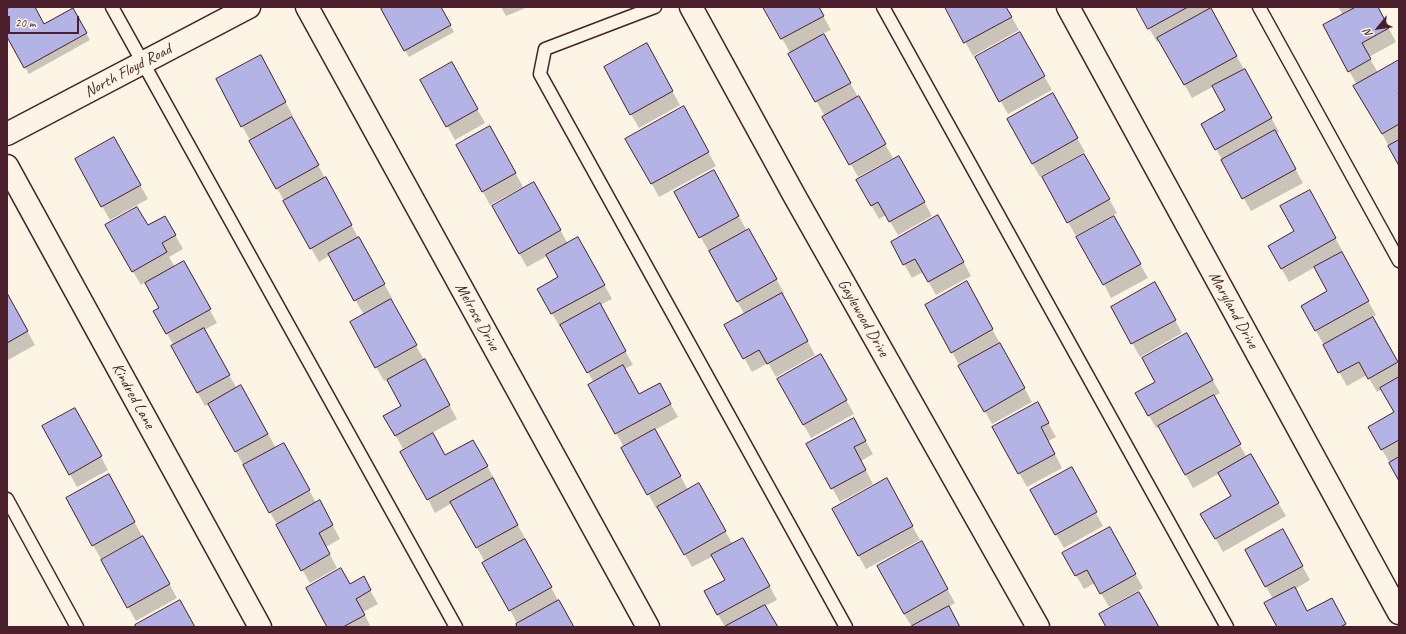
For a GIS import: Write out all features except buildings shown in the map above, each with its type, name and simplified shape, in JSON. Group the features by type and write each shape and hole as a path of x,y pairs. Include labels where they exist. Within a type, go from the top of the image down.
{"street":[{"name":"North Floyd Road","path":"7,134 249,7"},
{"name":"Melrose Drive","path":"307,7 648,627"},
{"name":"Gaylewood Drive","path":"691,7 794,195 1038,627"},
{"name":"Maryland Drive","path":"1068,7 1399,613"},
{"name":"Kindred Lane","path":"7,166 260,627"}],"lane":[{"path":"112,7 144,62 456,627"},
{"path":"654,7 545,49 540,74 846,627"},
{"path":"883,7 1227,627"},
{"path":"1259,7 1399,261"},
{"path":"7,499 77,627"}]}
